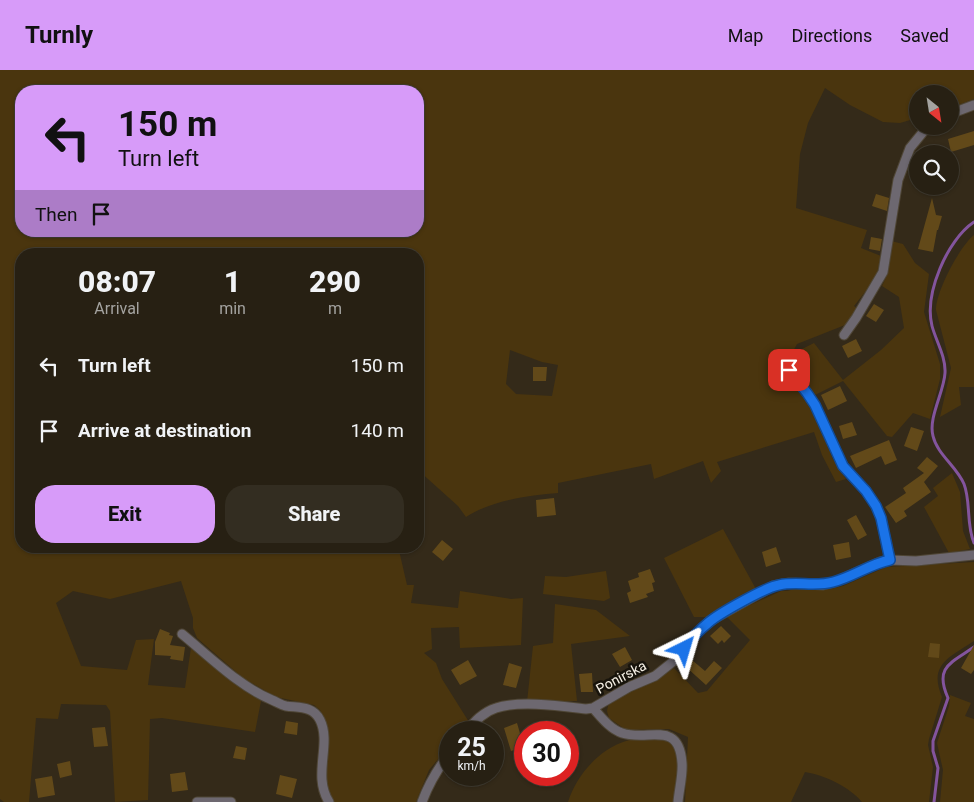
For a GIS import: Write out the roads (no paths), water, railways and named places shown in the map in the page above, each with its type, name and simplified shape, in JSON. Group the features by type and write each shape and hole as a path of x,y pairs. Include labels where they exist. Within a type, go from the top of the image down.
{"street":[{"path":"959,111 974,105"},
{"path":"844,335 856,318 886,265 889,233 898,180 910,148 921,135"},
{"path":"789,370 815,405 843,466 866,491 876,506 881,518 890,560"},
{"name":"Ponirska","path":"476,721 481,716 496,708 536,705 593,708 617,693 660,672 675,660 696,634 710,621 767,589 789,583 823,584 835,582 880,562 890,560 916,561 974,555"},
{"path":"182,634 267,698 284,706 311,709 317,714 322,724 323,733 322,784 329,802"},
{"path":"593,708 613,728 620,732 628,735 664,735 673,739 681,752 682,765 678,802"},
{"path":"422,802 428,786 439,769"},
{"path":"197,802 231,802"}],"waterway":[{"path":"974,222 964,230 947,254 935,284 930,313 932,326 945,367 944,380 934,413 933,436 935,443 964,484 974,543"},
{"path":"934,802 938,768 933,751 933,741 948,698 944,688 944,672 952,662 974,647"}]}
